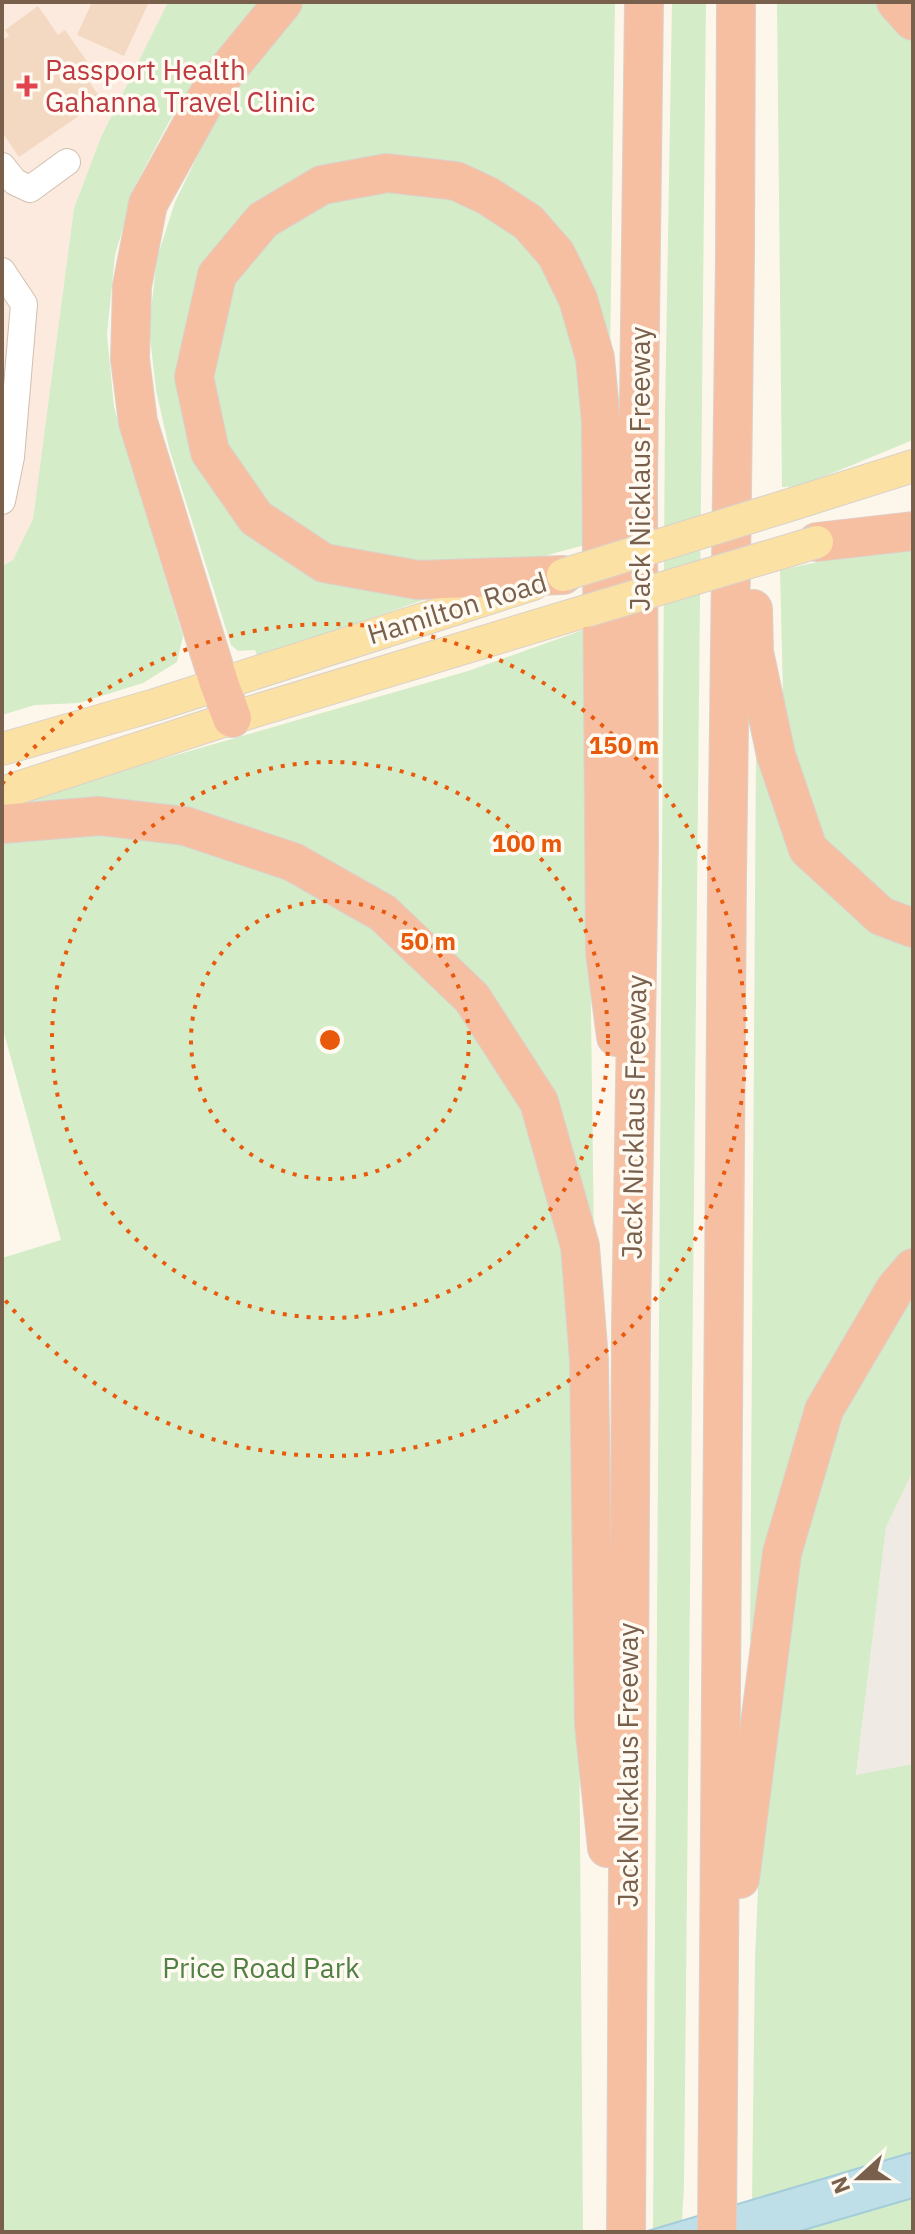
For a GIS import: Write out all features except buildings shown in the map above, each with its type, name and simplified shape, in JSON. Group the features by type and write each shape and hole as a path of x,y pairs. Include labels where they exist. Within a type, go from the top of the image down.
{"highway":[{"path":"225,701 138,422 130,359 132,286 148,204 211,90 283,2"},
{"name":"Jack Nicklaus Freeway","path":"626,2228 644,2"},
{"path":"717,2232 736,2"},
{"path":"896,2 913,21"},
{"path":"735,72 754,652 776,755 808,849 881,916 913,928"},
{"path":"563,575 418,580 324,563 256,518 210,452 194,377 217,275 263,220 322,185 387,173 456,181 488,196 528,222 556,254 578,299 595,358 601,422 605,952 633,1165"},
{"path":"817,542 913,531"},
{"path":"2,824 99,816 185,826 293,862 383,913 472,998 539,1102 580,1246 585,1291 589,1360 594,1724 627,2029"},
{"path":"718,1996 735,1921 782,1553 824,1410 895,1289 913,1268"}],"main road":[{"name":"Hamilton Road","path":"2,793 225,701 563,575 913,466"},
{"name":"Hamilton Road","path":"2,749 155,705 225,701 586,611 913,511"}],"lane":[{"path":"2,166 15,182 30,189 67,162"},
{"path":"2,271 24,304 11,457 2,501"}],"shaded area":[{"path":"2,2 168,2 101,137 74,208 33,519 13,560 2,566"},
{"path":"913,1471 913,1764 856,1776 886,1527"}],"green space":[{"path":"168,2 262,2 203,72 170,120 136,184 115,255 107,334 114,407 183,636 177,662 143,683 79,703 35,705 2,715 2,566 13,560 33,519 74,208 101,137"},
{"path":"294,2 615,2 610,359 516,207 335,172 199,290 217,495 429,598 258,658 255,650 238,651 231,645 169,448 156,390 149,328 157,258 175,202 236,77"},
{"path":"672,2 706,2 684,2187 682,2221 653,2230 665,416"},
{"path":"777,2 880,2 913,44 913,440 801,486 782,487"},
{"path":"365,186 462,198 535,248 579,341 588,544 530,560 459,570 342,557 259,512 207,414 226,284 287,216"},
{"path":"913,550 913,921 835,868 784,736 780,570 860,553"},
{"path":"586,629 594,1243 538,1082 327,871 2,805 468,671"},
{"path":"756,750 771,790 913,942 913,1252 764,1595 750,1643"},
{"name":"Price Road Park","path":"121,832 198,845 270,867 344,905 416,960 457,1005 507,1082 540,1151 570,1266 577,1434 583,2232 2,2232 2,1258 61,1240 2,1026 2,839"},
{"path":"913,1290 913,1471 886,1527 856,1775 913,1764 913,2152 752,2201 755,1957 760,1846 789,1581 827,1437"},
{"path":"913,2198 913,2232 797,2232"}],"water":[{"path":"913,2152 913,2198 797,2232 644,2232"}],"place":[{"name":"Passport Health Gahanna Travel Clinic","path":"27,86"}]}
